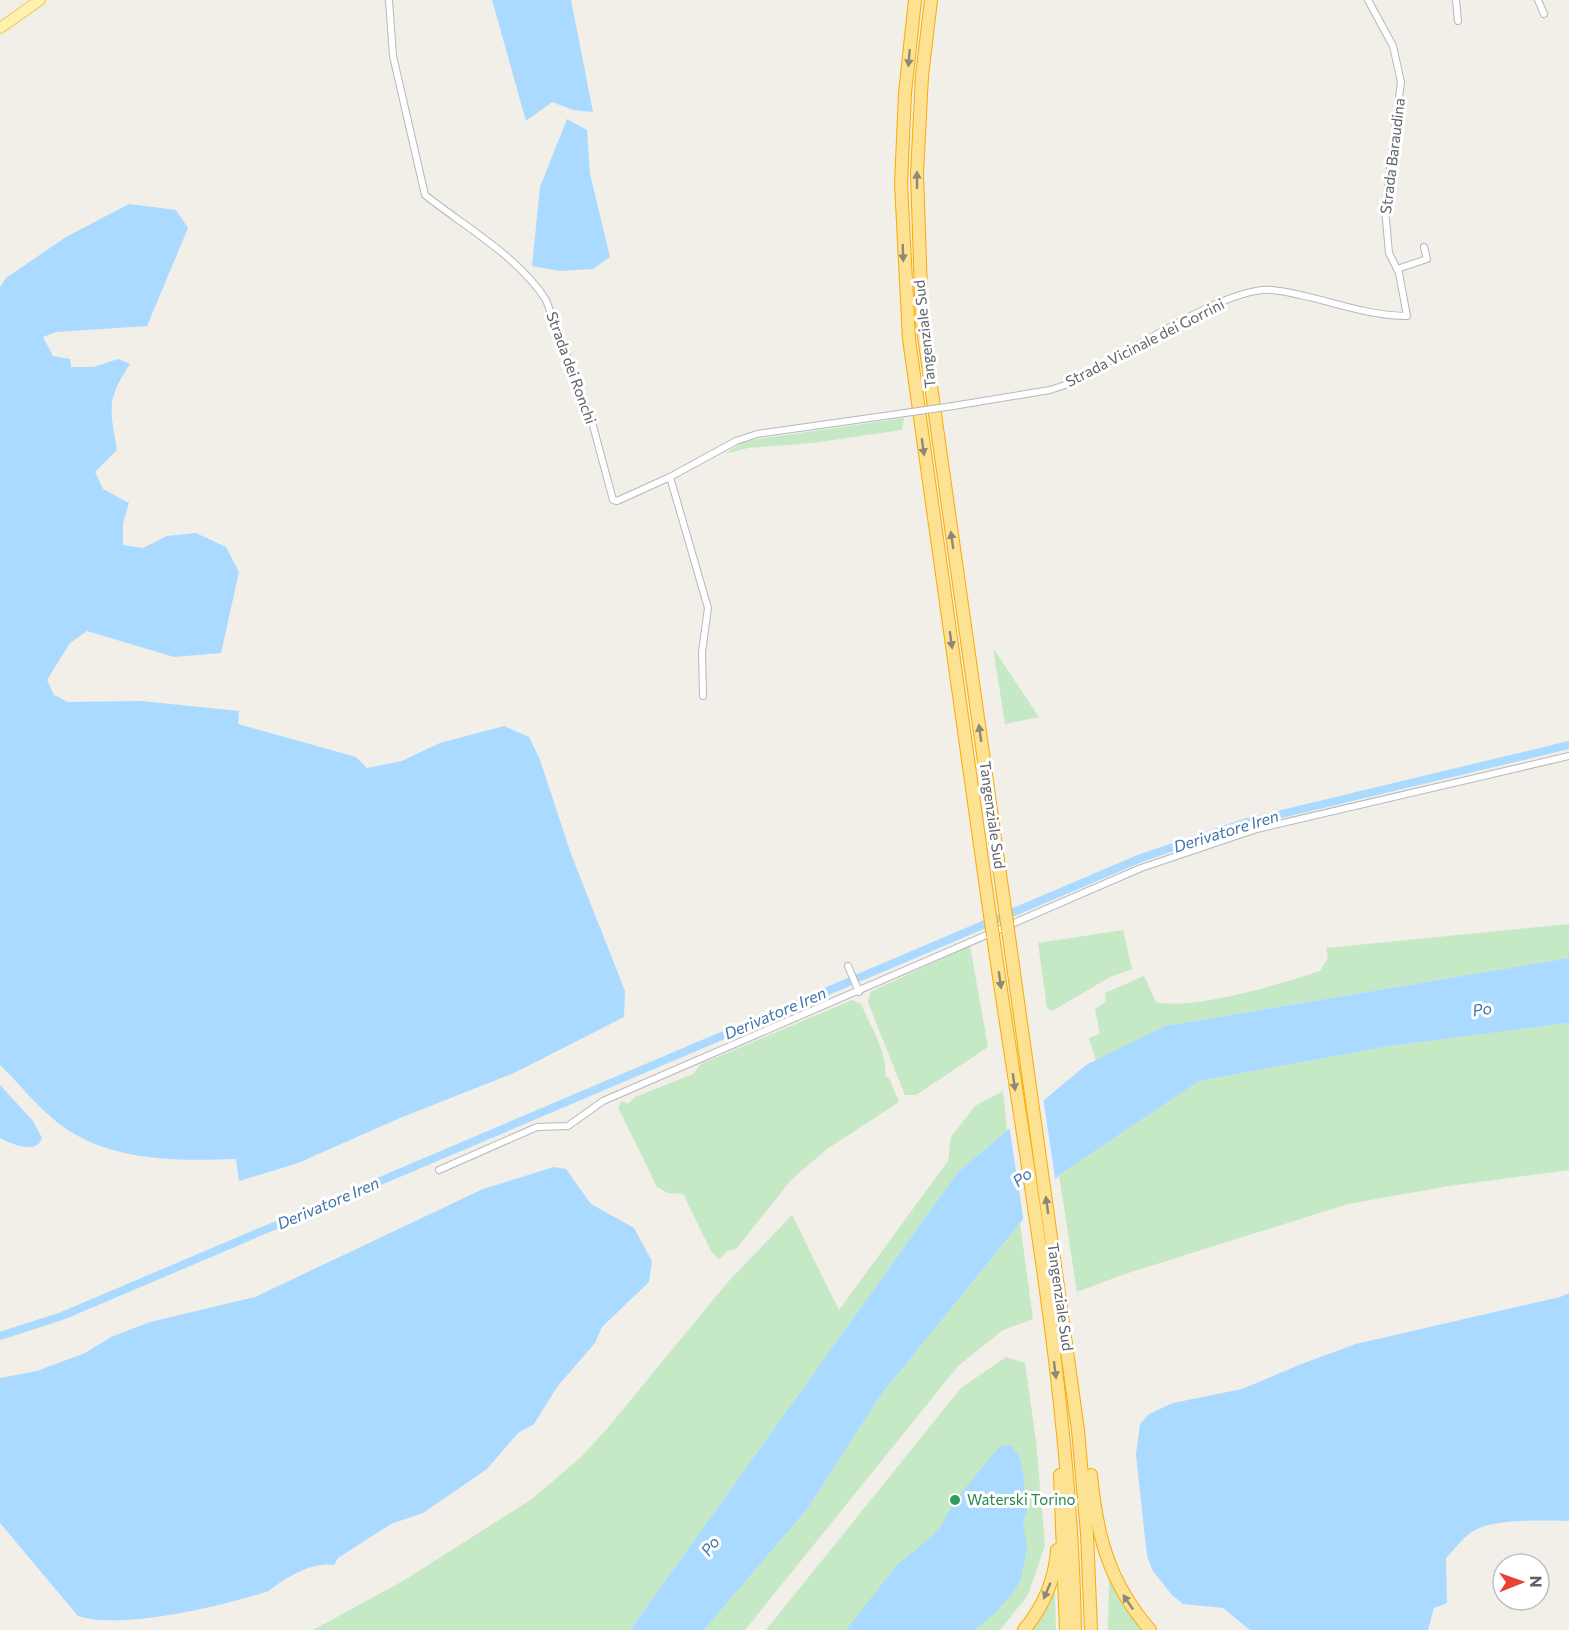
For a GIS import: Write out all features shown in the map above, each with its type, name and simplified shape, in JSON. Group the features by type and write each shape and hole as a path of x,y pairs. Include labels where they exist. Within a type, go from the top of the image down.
{"highway":[{"name":"Tangenziale Sud","path":"915,0 905,93 902,173 903,263 909,339 1060,1408 1068,1491 1075,1630"},
{"name":"Tangenziale Sud","path":"931,0 922,76 917,174 922,322 1075,1402 1087,1534 1091,1630"},
{"path":"1075,1402 1089,1455 1096,1517 1105,1553 1127,1602 1150,1630"},
{"path":"1060,1408 1060,1492 1066,1630"},
{"path":"1024,1630 1042,1602 1054,1572 1060,1492"}],"main road":[{"path":"0,27 40,0"}],"street":[{"name":"Strada dei Ronchi","path":"389,0 393,56 425,195 490,243 540,290 546,300 592,422 613,500 617,501 670,477 736,441 757,434 891,415"},
{"name":"Strada Baraudina","path":"1368,0 1394,46 1401,82 1385,209 1389,253 1398,269 1407,316"},
{"path":"1456,0 1458,21"},
{"path":"1538,0 1544,14"},
{"path":"1398,269 1427,259 1424,247"},
{"name":"Strada Vicinale dei Gorrini","path":"891,415 1039,393 1068,384 1209,307 1248,292 1273,290 1388,316 1407,316"},
{"path":"670,477 708,608 702,652 703,696"},
{"path":"439,1170 537,1127 568,1126 603,1101 1141,868 1221,840 1431,787 1569,756"},
{"path":"848,966 859,992"}],"green space":[{"path":"904,418 902,430 812,443 748,448 725,454 744,441"},
{"path":"993,648 1039,717 1005,724"},
{"path":"1569,924 1569,958 1165,1026 1096,1061 1089,1038 1100,1034 1095,1009 1106,1002 1105,993 1144,976 1156,1002 1191,1003 1238,994 1320,971 1328,958 1326,948"},
{"path":"1123,930 1132,969 1110,977 1052,1011 1047,1008 1038,943"},
{"path":"970,946 988,1047 916,1095 905,1095 868,1002 870,992"},
{"path":"852,1000 861,1004 873,1030 884,1058 885,1076 889,1078 899,1102 827,1149 791,1180 736,1249 727,1251 719,1260 711,1251 683,1194 668,1193 657,1187 618,1107 622,1101 628,1104 635,1097 693,1074 701,1064"},
{"path":"1569,1023 1569,1170 1449,1186 1348,1204 1125,1274 1077,1292 1059,1175 1199,1081 1389,1046"},
{"path":"1003,1091 1007,1131 958,1172 630,1630 313,1630 403,1581 532,1499 580,1458 606,1430 727,1283 792,1215 839,1310 948,1161 951,1137 975,1106"},
{"path":"1020,1223 1033,1319 1003,1330 958,1366 745,1630 704,1630 808,1508 880,1396"},
{"name":"Waterski Torino","path":"1006,1357 1025,1363 1036,1441 1045,1545 1028,1595 1000,1630 766,1630 961,1388"},
{"path":"1109,1578 1120,1601 1143,1630 1108,1630"},
{"path":"1052,1593 1055,1593 1056,1630 1031,1630"}],"water":[{"path":"492,0 571,0 593,112 573,110 552,102 526,121"},
{"path":"567,119 587,130 590,174 610,257 593,269 560,271 532,266 540,187"},
{"path":"129,204 176,210 188,228 147,326 56,332 43,337 53,356 70,359 71,367 94,367 118,359 130,364 113,396 112,414 117,450 95,472 103,489 129,503 123,523 123,545 143,548 167,536 196,533 226,547 239,572 221,653 174,657 87,631 70,643 47,680 54,695 68,702 141,701 239,711 238,724 356,757 367,768 402,761 440,743 504,726 529,737 540,760 571,854 625,991 624,1017 516,1072 400,1118 298,1163 239,1181 236,1159 164,1159 116,1151 93,1143 52,1118 0,1065 0,287 6,278 66,237"},
{"name":"Po","path":"1569,958 1569,1023 1389,1046 1199,1081 1059,1175 880,1396 808,1508 704,1630 630,1630 958,1172 1086,1065 1165,1026"},
{"path":"0,1085 33,1121 42,1138 35,1146 24,1147 0,1138"},
{"path":"554,1167 566,1169 591,1204 634,1228 652,1261 649,1282 602,1327 595,1343 557,1387 534,1424 518,1433 487,1469 423,1513 391,1524 338,1558 334,1565 326,1564 308,1568 269,1591 199,1609 120,1620 97,1620 78,1616 0,1523 0,1378 37,1371 85,1353 111,1337 150,1322 255,1297 483,1189"},
{"path":"1569,1293 1569,1521 1503,1522 1489,1525 1469,1534 1446,1558 1447,1603 1434,1608 1428,1630 1250,1630 1223,1608 1183,1604 1172,1595 1153,1571 1147,1556 1136,1455 1140,1424 1149,1414 1173,1403 1242,1389 1356,1344"},
{"path":"1011,1445 1020,1458 1023,1472 1027,1511 1023,1521 1027,1548 1021,1578 1015,1590 995,1613 974,1630 846,1630 897,1565 942,1525 954,1502 1000,1446"}],"pier":[{"path":"1043,1097 1056,1184 1024,1223 1009,1125"}],"waterway":[{"name":"Derivatore Iren","path":"0,1336 62,1316 1141,858 1244,823 1569,745"}],"place":[{"name":"Waterski Torino","path":"955,1500"}]}
